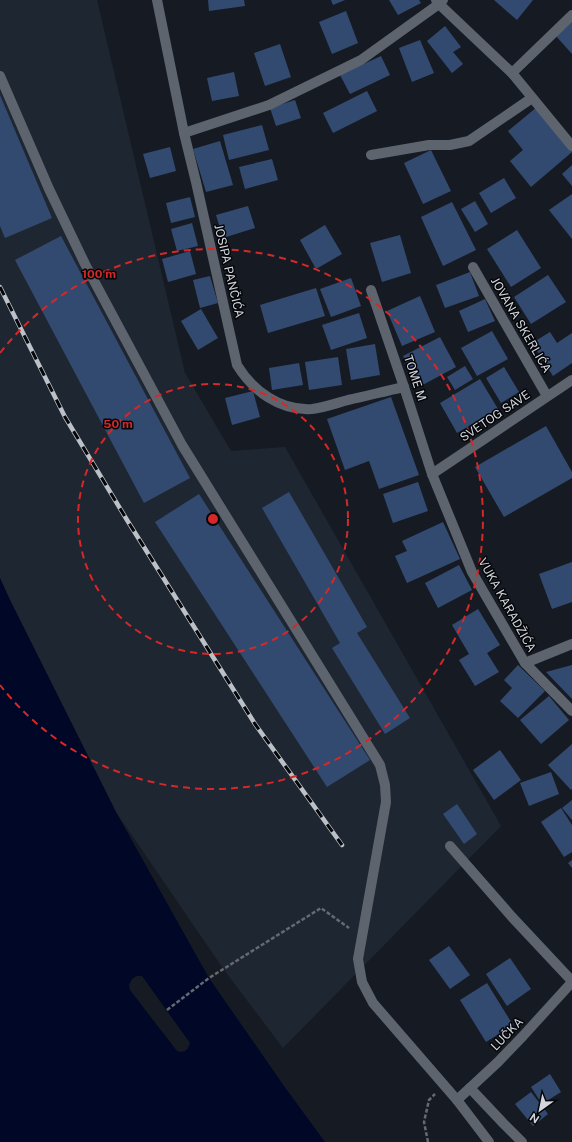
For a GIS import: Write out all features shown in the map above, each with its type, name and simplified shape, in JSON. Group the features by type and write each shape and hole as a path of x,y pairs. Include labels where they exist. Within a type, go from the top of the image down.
{"street":[{"name":"JOSIPA PANČIĆA","path":"157,0 184,133 237,365 252,385 272,400 298,408 312,409 404,387"},
{"path":"184,133 269,105 361,60 439,2 512,73 572,146"},
{"path":"512,73 572,15"},
{"path":"0,76 49,189 85,264 182,445 380,765 386,802 358,959 362,982 373,1003 457,1100 489,1142"},
{"path":"371,155 429,145 450,145 468,141 532,98"},
{"name":"JOVANA SKERLIĆA","path":"473,267 547,396"},
{"name":"TOME M","path":"371,290 432,474"},
{"name":"SVETOG SAVE","path":"432,474 572,380"},
{"name":"VUKA KARADŽIĆA","path":"432,474 472,572 525,663 572,711"},
{"path":"525,663 572,644"},
{"path":"450,846 512,917 572,982"},
{"name":"LUČKA","path":"457,1100 498,1062 572,982"},
{"path":"470,1088 522,1142"}],"path":[{"path":"167,1010 209,978 321,908 362,937"},
{"path":"428,1142 424,1122 429,1100 443,1084"}],"shaded area":[{"path":"0,0 97,0 185,373 231,451 285,447 501,826 283,1048 222,967 116,812 0,578"}],"water":[{"path":"0,578 116,812 209,978 325,1142 0,1142"}],"pier":[{"path":"137,976 142,976 190,1043 185,1051 177,1051 130,990 129,985 132,979"}],"building":[{"path":"208,0 244,0 245,6 209,11"},
{"path":"331,0 345,0 333,5"},
{"path":"389,0 419,0 421,3 398,15"},
{"path":"494,0 533,0 517,20"},
{"path":"346,11 358,43 332,54 319,22"},
{"path":"572,21 572,54 556,36"},
{"path":"445,26 461,47 453,52 463,64 452,73 427,41"},
{"path":"420,40 434,73 412,82 399,48"},
{"path":"280,44 291,77 265,86 254,53"},
{"path":"381,56 390,75 350,94 340,75"},
{"path":"234,72 239,96 212,101 207,78"},
{"path":"367,91 377,111 333,133 323,113"},
{"path":"0,95 52,218 5,238 0,226"},
{"path":"295,100 301,118 276,126 270,108"},
{"path":"537,107 572,149 572,152 531,187 510,161 523,150 508,131"},
{"path":"262,125 269,150 229,160 223,135"},
{"path":"220,141 233,185 206,192 193,149"},
{"path":"170,147 176,171 150,178 143,154"},
{"path":"431,150 451,191 423,204 404,163"},
{"path":"272,159 278,180 245,189 239,167"},
{"path":"572,165 572,186 562,174"},
{"path":"504,178 516,198 491,213 479,193"},
{"path":"572,194 572,239 549,210"},
{"path":"190,197 195,217 171,223 166,203"},
{"path":"475,201 488,224 475,232 461,209"},
{"path":"452,202 476,250 443,266 421,217"},
{"path":"248,206 255,228 223,238 216,215"},
{"path":"192,223 198,246 177,251 171,229"},
{"path":"325,225 342,254 316,269 300,240"},
{"path":"517,230 541,268 511,287 487,249"},
{"path":"400,235 411,273 382,282 370,243"},
{"path":"61,236 190,478 144,503 15,260"},
{"path":"190,251 196,274 168,282 162,259"},
{"path":"470,272 479,296 445,308 436,285"},
{"path":"548,275 566,302 531,324 514,297"},
{"path":"210,276 218,303 200,308 193,280"},
{"path":"351,278 361,306 331,317 320,289"},
{"path":"316,288 325,316 268,333 260,305"},
{"path":"420,296 435,332 402,346 387,311"},
{"path":"485,299 495,321 468,332 459,311"},
{"path":"201,309 218,338 198,350 181,321"},
{"path":"359,313 367,338 331,350 322,325"},
{"path":"492,331 508,359 477,376 461,348"},
{"path":"550,332 557,343 572,333 572,363 553,376 532,343"},
{"path":"440,337 456,367 419,387 403,356"},
{"path":"375,344 380,375 351,380 346,349"},
{"path":"338,357 342,385 309,390 305,362"},
{"path":"299,363 303,385 272,390 269,368"},
{"path":"465,366 473,379 455,390 447,377"},
{"path":"504,367 519,392 501,403 486,378"},
{"path":"480,379 498,409 457,433 440,403"},
{"path":"253,391 260,417 232,425 225,398"},
{"path":"391,397 419,475 379,489 369,461 345,470 327,419"},
{"path":"546,426 572,472 572,478 504,517 475,467"},
{"path":"418,482 428,511 393,523 383,494"},
{"path":"289,492 367,627 357,633 410,718 385,734 332,648 340,643 262,508"},
{"path":"199,494 370,760 327,787 155,522"},
{"path":"443,522 460,559 407,583 395,556 407,551 402,541"},
{"path":"572,562 572,602 552,609 539,574"},
{"path":"459,565 472,590 438,608 425,583"},
{"path":"478,609 500,645 487,653 499,672 475,686 459,660 469,654 452,625"},
{"path":"518,665 545,691 518,718 500,701 512,688 504,680"},
{"path":"572,665 572,699 546,672"},
{"path":"549,696 569,720 541,744 520,720"},
{"path":"572,744 572,789 571,790 548,765"},
{"path":"500,750 521,780 494,800 473,770"},
{"path":"551,772 559,794 529,806 520,783"},
{"path":"572,800 572,820 562,808"},
{"path":"457,804 477,834 464,844 443,814"},
{"path":"561,808 572,825 572,852 564,857 541,822"},
{"path":"572,860 572,868 568,863"},
{"path":"449,946 470,975 450,989 429,960"},
{"path":"510,958 531,989 507,1006 486,974"},
{"path":"487,983 513,1025 486,1042 460,1000"},
{"path":"550,1074 561,1092 542,1104 531,1087"},
{"path":"531,1092 548,1114 533,1126 515,1104"}],"railway":[{"path":"0,287 65,417 127,520 255,724 342,845"}]}
